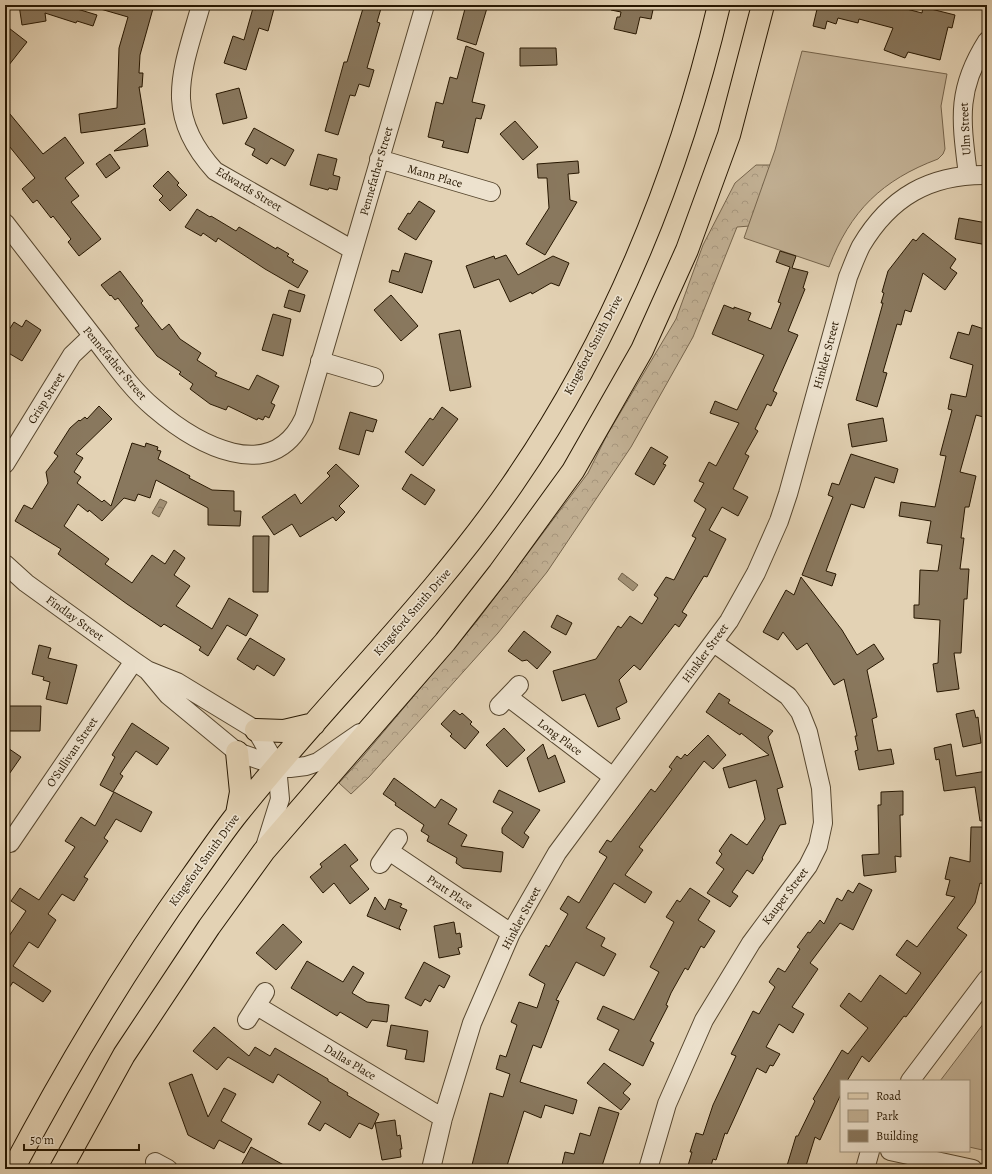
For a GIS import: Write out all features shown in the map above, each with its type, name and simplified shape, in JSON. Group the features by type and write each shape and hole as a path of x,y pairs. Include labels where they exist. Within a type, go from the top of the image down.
{"main road":[{"name":"Kingsford Smith Drive","path":"13,1169 67,1070 107,1004 143,947 237,814 277,766 418,608 482,528 544,436 610,318 648,231 696,96 719,5"},
{"path":"61,1169 124,1055 209,927 264,851 372,724 445,642 499,573 573,471 642,350 687,250 730,135 763,5"},
{"path":"256,730 284,731 314,724"},
{"path":"236,752 241,792 237,814"}],"street":[{"name":"Edwards Street","path":"201,5 182,73 182,110 194,144 215,171 353,250"},
{"name":"Pennefather Street","path":"5,224 126,379 153,408 183,430 216,447 247,456 264,455 272,452 288,442 300,427 425,5"},
{"name":"Ulm Street","path":"968,174 963,121 963,98 968,74 987,41"},
{"name":"Mann Place","path":"379,159 490,192"},
{"name":"Hinkler Street","path":"431,1169 443,1118 472,1023 511,933 557,853 612,777 714,643 756,573 779,521 788,494 848,277 861,247 879,220 902,199 927,184 954,176 968,174 987,175"},
{"name":"Crisp Street","path":"5,464 72,355 92,336"},
{"path":"320,361 374,377"},
{"name":"Findlay Street","path":"5,564 26,583 141,665 177,682 256,730 277,766 280,799 264,851"},
{"name":"Kauper Street","path":"648,1169 667,1104 704,1020 751,943 808,866 818,846 823,823 821,788 808,732 800,712 788,696 714,643"},
{"name":"Findlay Street","path":"141,665 168,695 236,752 277,766 290,768 306,766 318,762 372,724"},
{"name":"O'Sullivan Street","path":"7,845 141,665"},
{"name":"Long Place","path":"509,696 612,777"},
{"name":"Pratt Place","path":"389,851 511,933"},
{"path":"911,1080 987,979"},
{"name":"Dallas Place","path":"256,1006 443,1118"},
{"path":"865,1169 870,1152"},
{"path":"895,1152 973,1169"}],"green space":[{"path":"802,51 947,74 941,106 945,149 943,154 938,159 918,167 900,177 870,200 847,229 837,247 829,267 744,238 775,150"},
{"path":"756,165 781,165 763,225 737,227 693,337 631,447 547,572 498,633 369,777 351,794 339,783 477,621 588,473 607,435 676,319 703,245 735,183"},
{"path":"987,1019 987,1151 970,1147 970,1080 941,1080"}],"water":[{"path":"160,499 167,502 159,517 152,513"},
{"path":"622,573 638,585 633,591 618,579"}],"building":[{"path":"19,5 64,5 97,15 93,26 77,21 76,23 45,13 46,21 22,25"},
{"path":"98,5 154,5 140,55 139,73 143,73 142,87 139,87 145,124 81,133 79,114 117,108 119,48 128,17 97,8"},
{"path":"257,5 275,5 268,31 259,28 246,70 224,63 233,36 244,40 253,8 256,10"},
{"path":"364,5 382,5 377,22 380,23 367,68 374,70 369,87 359,84 355,96 350,95 338,135 325,131 344,62 347,62"},
{"path":"466,5 487,8 476,45 457,39"},
{"path":"612,5 654,5 651,19 640,17 636,34 614,29 617,17 620,17 621,12 611,10"},
{"path":"818,5 891,5 922,13 923,7 955,15 952,28 948,27 940,60 908,52 905,58 884,50 893,28 859,19 858,23 838,18 836,24 827,21 825,29 813,26"},
{"path":"5,25 27,42 5,70"},
{"path":"466,46 484,53 472,102 485,105 481,119 476,118 468,153 442,147 444,141 428,137 436,102 443,104 450,77 457,79"},
{"path":"520,48 556,48 557,65 520,66"},
{"path":"239,88 247,118 223,124 216,94"},
{"path":"5,108 43,154 65,137 84,163 65,178 79,196 71,202 101,239 79,256 68,242 71,239 53,216 51,218 37,200 33,203 22,189 35,178 5,141"},
{"path":"515,121 538,147 523,160 500,134"},
{"path":"145,128 148,146 114,151"},
{"path":"254,128 294,150 285,166 271,158 267,164 252,155 255,149 245,144"},
{"path":"110,154 120,168 106,178 96,164"},
{"path":"318,154 337,159 333,175 340,177 337,190 329,188 328,190 310,185"},
{"path":"578,161 579,173 568,174 570,200 577,202 545,255 526,244 549,208 547,178 538,178 537,164"},
{"path":"168,171 179,183 177,185 187,195 170,211 159,200 163,196 153,186"},
{"path":"419,201 435,211 416,240 398,229 408,213 410,214"},
{"path":"197,209 236,231 239,227 276,249 277,247 289,254 287,256 294,260 292,262 308,271 298,288 265,269 218,238 216,242 203,233 201,236 185,227"},
{"path":"959,218 987,223 987,245 955,239"},
{"path":"923,233 956,259 950,268 957,273 945,290 923,273 911,312 905,310 901,325 897,324 883,372 887,373 877,407 856,400 883,303 881,303 884,293 882,292 888,271 913,239 916,241"},
{"path":"780,251 796,256 792,268 808,272 803,288 805,289 788,331 798,335 773,391 777,393 771,406 767,404 755,429 758,431 745,454 749,456 733,489 748,497 738,516 722,507 709,530 726,539 707,577 704,576 682,612 687,615 679,627 675,624 640,670 634,665 619,680 627,702 616,708 620,719 598,727 585,694 562,701 553,671 596,659 618,626 621,628 630,616 642,624 658,598 654,595 666,577 674,580 696,538 692,536 706,509 694,501 704,483 699,481 709,462 716,466 739,423 710,413 715,401 737,410 764,355 712,334 724,305 751,313 748,320 771,329 781,303 778,302 790,267 776,262"},
{"path":"405,253 432,261 422,293 389,282 392,270 399,272"},
{"path":"506,255 518,275 553,256 569,263 559,286 551,283 532,294 531,292 510,302 499,279 474,288 466,266 494,256 495,259"},
{"path":"120,271 143,301 141,303 162,330 169,324 180,339 201,353 197,360 217,373 215,376 249,390 257,375 279,386 271,403 275,405 269,418 265,416 263,420 258,418 257,420 228,406 226,410 210,404 190,389 193,384 179,374 181,372 157,356 135,328 139,326 118,298 115,300 101,285"},
{"path":"289,290 305,295 300,312 284,307"},
{"path":"391,295 418,326 401,341 374,310"},
{"path":"273,314 291,319 283,356 262,350"},
{"path":"26,320 41,330 22,361 5,351 5,336 14,322 22,327"},
{"path":"972,325 987,330 987,418 976,415 960,472 976,476 969,507 965,507 961,538 964,538 960,569 969,569 967,599 964,599 961,653 954,653 959,689 937,692 933,664 938,663 940,620 914,618 914,605 919,605 920,570 938,571 942,545 927,543 931,521 899,516 901,502 935,507 946,456 940,455 952,410 948,409 951,394 966,397 973,365 950,358 958,332 969,335"},
{"path":"460,330 471,387 450,391 439,334"},
{"path":"99,406 112,419 76,454 83,458 74,472 81,477 77,483 102,502 104,500 111,506 132,443 145,447 146,443 158,447 157,450 161,451 158,459 190,476 189,478 212,490 234,491 234,511 241,511 240,526 208,525 208,508 156,480 150,498 138,494 135,501 124,498 102,521 89,510 88,512 78,504 64,526 109,559 105,564 132,583 152,555 165,564 174,550 185,558 174,575 190,586 176,606 212,629 229,598 258,615 246,636 227,625 208,656 199,650 201,647 164,624 161,627 127,604 58,554 61,549 15,521 24,505 32,509 48,483 46,472 58,456 54,453 70,428 79,420 80,421 85,417 87,419"},
{"path":"442,407 458,419 423,466 405,452 430,418 433,420"},
{"path":"350,412 377,420 373,432 366,430 359,455 339,449"},
{"path":"883,418 887,441 852,447 848,424"},
{"path":"651,447 668,457 663,464 666,465 654,485 635,474"},
{"path":"851,454 898,469 894,483 875,477 864,508 851,504 826,571 836,574 832,586 802,575 833,497 828,495 832,483 839,485"},
{"path":"336,464 359,486 339,506 345,512 336,521 333,517 300,537 292,524 274,535 262,517 295,494 301,504 330,476 327,473"},
{"path":"411,474 435,490 425,505 402,489"},
{"path":"253,536 269,536 268,592 253,592"},
{"path":"801,577 842,630 857,655 874,644 884,659 867,670 877,717 872,719 878,751 891,749 894,764 859,770 855,751 858,750 855,736 857,736 844,679 834,685 807,643 797,650 783,632 778,640 763,632 786,590 794,595"},
{"path":"557,615 572,623 566,635 551,627"},
{"path":"524,631 551,652 537,669 527,660 522,661 508,651"},
{"path":"250,638 285,659 274,676 257,665 254,670 237,659"},
{"path":"39,645 51,648 48,658 77,665 67,704 46,699 50,682 43,680 44,677 32,674"},
{"path":"719,693 730,700 728,703 773,731 768,737 783,787 777,789 786,824 780,825 762,858 763,859 753,874 747,870 732,892 738,896 730,907 707,893 724,869 716,863 722,854 719,851 731,834 747,845 765,819 756,780 729,788 723,768 769,755 741,733 740,735 706,712"},
{"path":"6,706 41,706 40,731 6,731"},
{"path":"454,710 460,715 462,713 472,722 470,724 479,732 465,749 450,736 452,734 441,724"},
{"path":"974,710 976,718 978,717 981,743 963,747 956,714"},
{"path":"132,723 169,748 157,765 136,751 120,774 123,776 113,792 100,785 115,757 112,755"},
{"path":"504,728 525,750 507,767 486,745"},
{"path":"708,735 726,755 713,769 704,761 639,847 643,850 625,875 652,892 645,903 614,883 586,928 605,938 601,946 616,954 604,976 576,962 556,1000 559,1001 541,1048 533,1045 520,1082 577,1100 573,1114 545,1105 541,1118 524,1111 506,1169 471,1169 490,1093 503,1097 510,1074 496,1069 500,1055 506,1057 517,1025 511,1022 519,1002 537,1008 545,984 529,975 546,945 549,947 568,914 560,909 568,896 579,903 607,857 599,852 607,840 611,842 651,789 655,792 672,769 669,767 677,756 681,759 685,754 687,756"},
{"path":"543,744 548,759 555,755 565,782 539,792 527,758"},
{"path":"951,744 956,776 987,771 987,820 980,821 975,787 944,791 939,759 936,760 934,748"},
{"path":"5,746 21,757 5,780"},
{"path":"394,778 435,808 441,799 457,809 448,824 467,835 461,846 503,852 501,872 463,868 456,863 457,858 427,841 429,836 421,831 424,825 395,805 396,803 383,794"},
{"path":"499,790 540,810 524,833 529,837 523,848 502,833 502,828 513,812 493,802"},
{"path":"903,791 903,815 900,815 901,857 895,856 896,872 864,876 862,855 879,854 878,805 881,805 881,792"},
{"path":"114,792 152,812 141,832 116,819 104,838 108,841 84,877 88,879 74,901 62,894 48,914 56,920 38,948 29,942 13,966 51,991 43,1002 13,982 5,994 5,942 26,911 11,901 20,888 39,900 75,847 65,841 81,817 95,826"},
{"path":"971,827 987,827 987,885 980,883 975,903 957,928 967,935 906,1017 904,1016 869,1062 862,1056 848,1080 840,1080 840,1096 820,1140 815,1137 805,1169 786,1169 796,1136 798,1136 815,1101 813,1099 842,1050 848,1054 868,1028 840,1006 849,993 861,1002 880,975 906,994 921,973 896,955 907,940 917,947 955,897 946,895 950,880 945,879 950,857 970,862"},
{"path":"345,844 358,860 350,866 369,889 350,904 334,883 323,893 310,877 322,867 320,864"},
{"path":"859,883 872,890 853,930 840,923 810,963 818,969 792,1007 804,1014 793,1033 779,1024 766,1047 780,1054 773,1066 770,1065 766,1073 757,1068 727,1134 725,1133 716,1160 713,1159 710,1169 687,1169 692,1152 690,1152 696,1133 703,1135 713,1105 736,1056 731,1054 753,1011 759,1014 775,987 769,982 778,968 785,972 800,949 797,947 808,932 810,933 820,920 824,924 837,898 842,901 848,890 853,893"},
{"path":"690,888 710,901 698,920 715,931 704,948 701,946 688,970 685,968 671,993 666,1005 668,1006 650,1041 654,1043 643,1066 609,1050 619,1030 597,1019 603,1006 634,1020 659,972 650,967 674,922 666,917 677,900 680,902"},
{"path":"375,897 385,910 389,899 402,904 400,907 407,910 399,928 401,930 367,916"},
{"path":"454,922 456,934 460,933 462,947 458,948 460,954 439,958 434,926"},
{"path":"283,924 302,942 276,970 256,953"},
{"path":"307,961 343,982 353,966 364,973 352,993 367,1002 389,1005 387,1022 372,1020 367,1028 340,1012 337,1016 291,988"},
{"path":"424,962 450,976 444,988 439,985 430,1002 425,999 421,1006 405,998"},
{"path":"391,1025 428,1031 424,1062 405,1059 407,1050 387,1046"},
{"path":"214,1027 249,1056 255,1047 270,1056 275,1048 328,1079 328,1081 348,1093 347,1095 379,1114 372,1129 359,1123 350,1138 325,1123 320,1131 308,1124 321,1102 278,1074 273,1083 228,1057 217,1070 193,1051"},
{"path":"604,1063 631,1084 623,1093 630,1099 621,1110 587,1083"},
{"path":"192,1074 208,1117 224,1088 236,1094 221,1121 252,1139 244,1153 219,1140 214,1149 188,1135 169,1083"},
{"path":"599,1107 619,1113 601,1169 561,1169 565,1152 574,1154 580,1133 590,1136"},
{"path":"395,1120 397,1136 400,1135 402,1149 400,1149 401,1157 382,1160 375,1123"},
{"path":"251,1147 291,1169 239,1169"}]}
